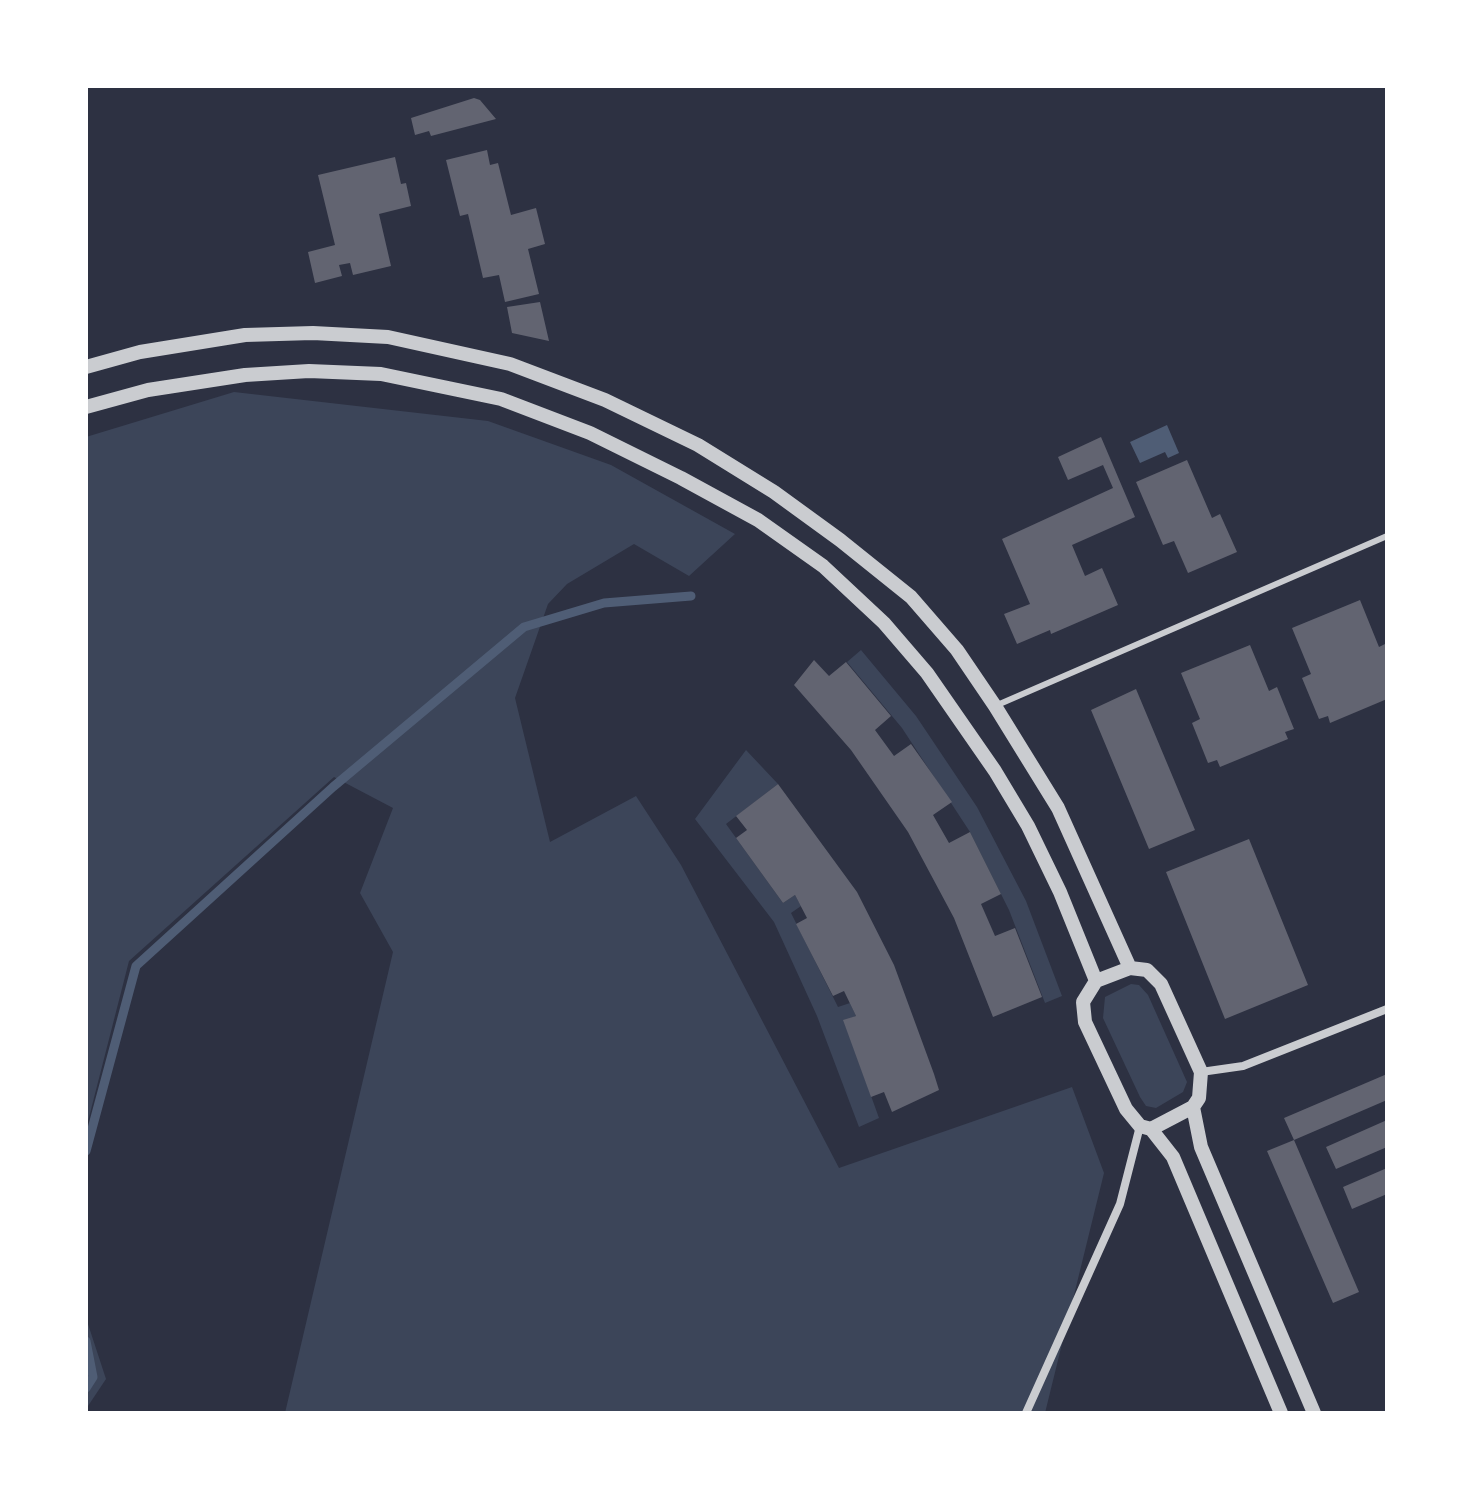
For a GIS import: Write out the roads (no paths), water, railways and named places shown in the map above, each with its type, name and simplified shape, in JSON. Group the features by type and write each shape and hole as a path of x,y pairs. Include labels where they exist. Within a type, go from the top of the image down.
{"street":[{"path":"86,367 140,352 245,335 313,333 388,337 510,364 605,400 698,445 774,492 911,597 957,650 1058,808 1130,968"},
{"path":"86,407 148,390 245,375 309,371 381,374 501,399 575,427 681,478 758,520 823,566 884,623 927,673 995,771 1028,826 1060,892 1096,981"},
{"path":"1026,1413 1120,1204 1146,1128 1193,1107 1199,1098 1201,1072 1161,984 1147,970 1130,968 1096,981 1083,1002 1085,1022 1126,1109 1146,1128 1173,1157 1281,1413"},
{"path":"1201,1072 1243,1066 1387,1009"},
{"path":"1193,1107 1201,1147 1314,1413"}],"lane":[{"path":"995,706 1387,536"}],"waterway":[{"path":"86,1151 136,966 333,787 524,627 604,603 691,596"},
{"path":"86,1341 93,1377 86,1388"}]}
